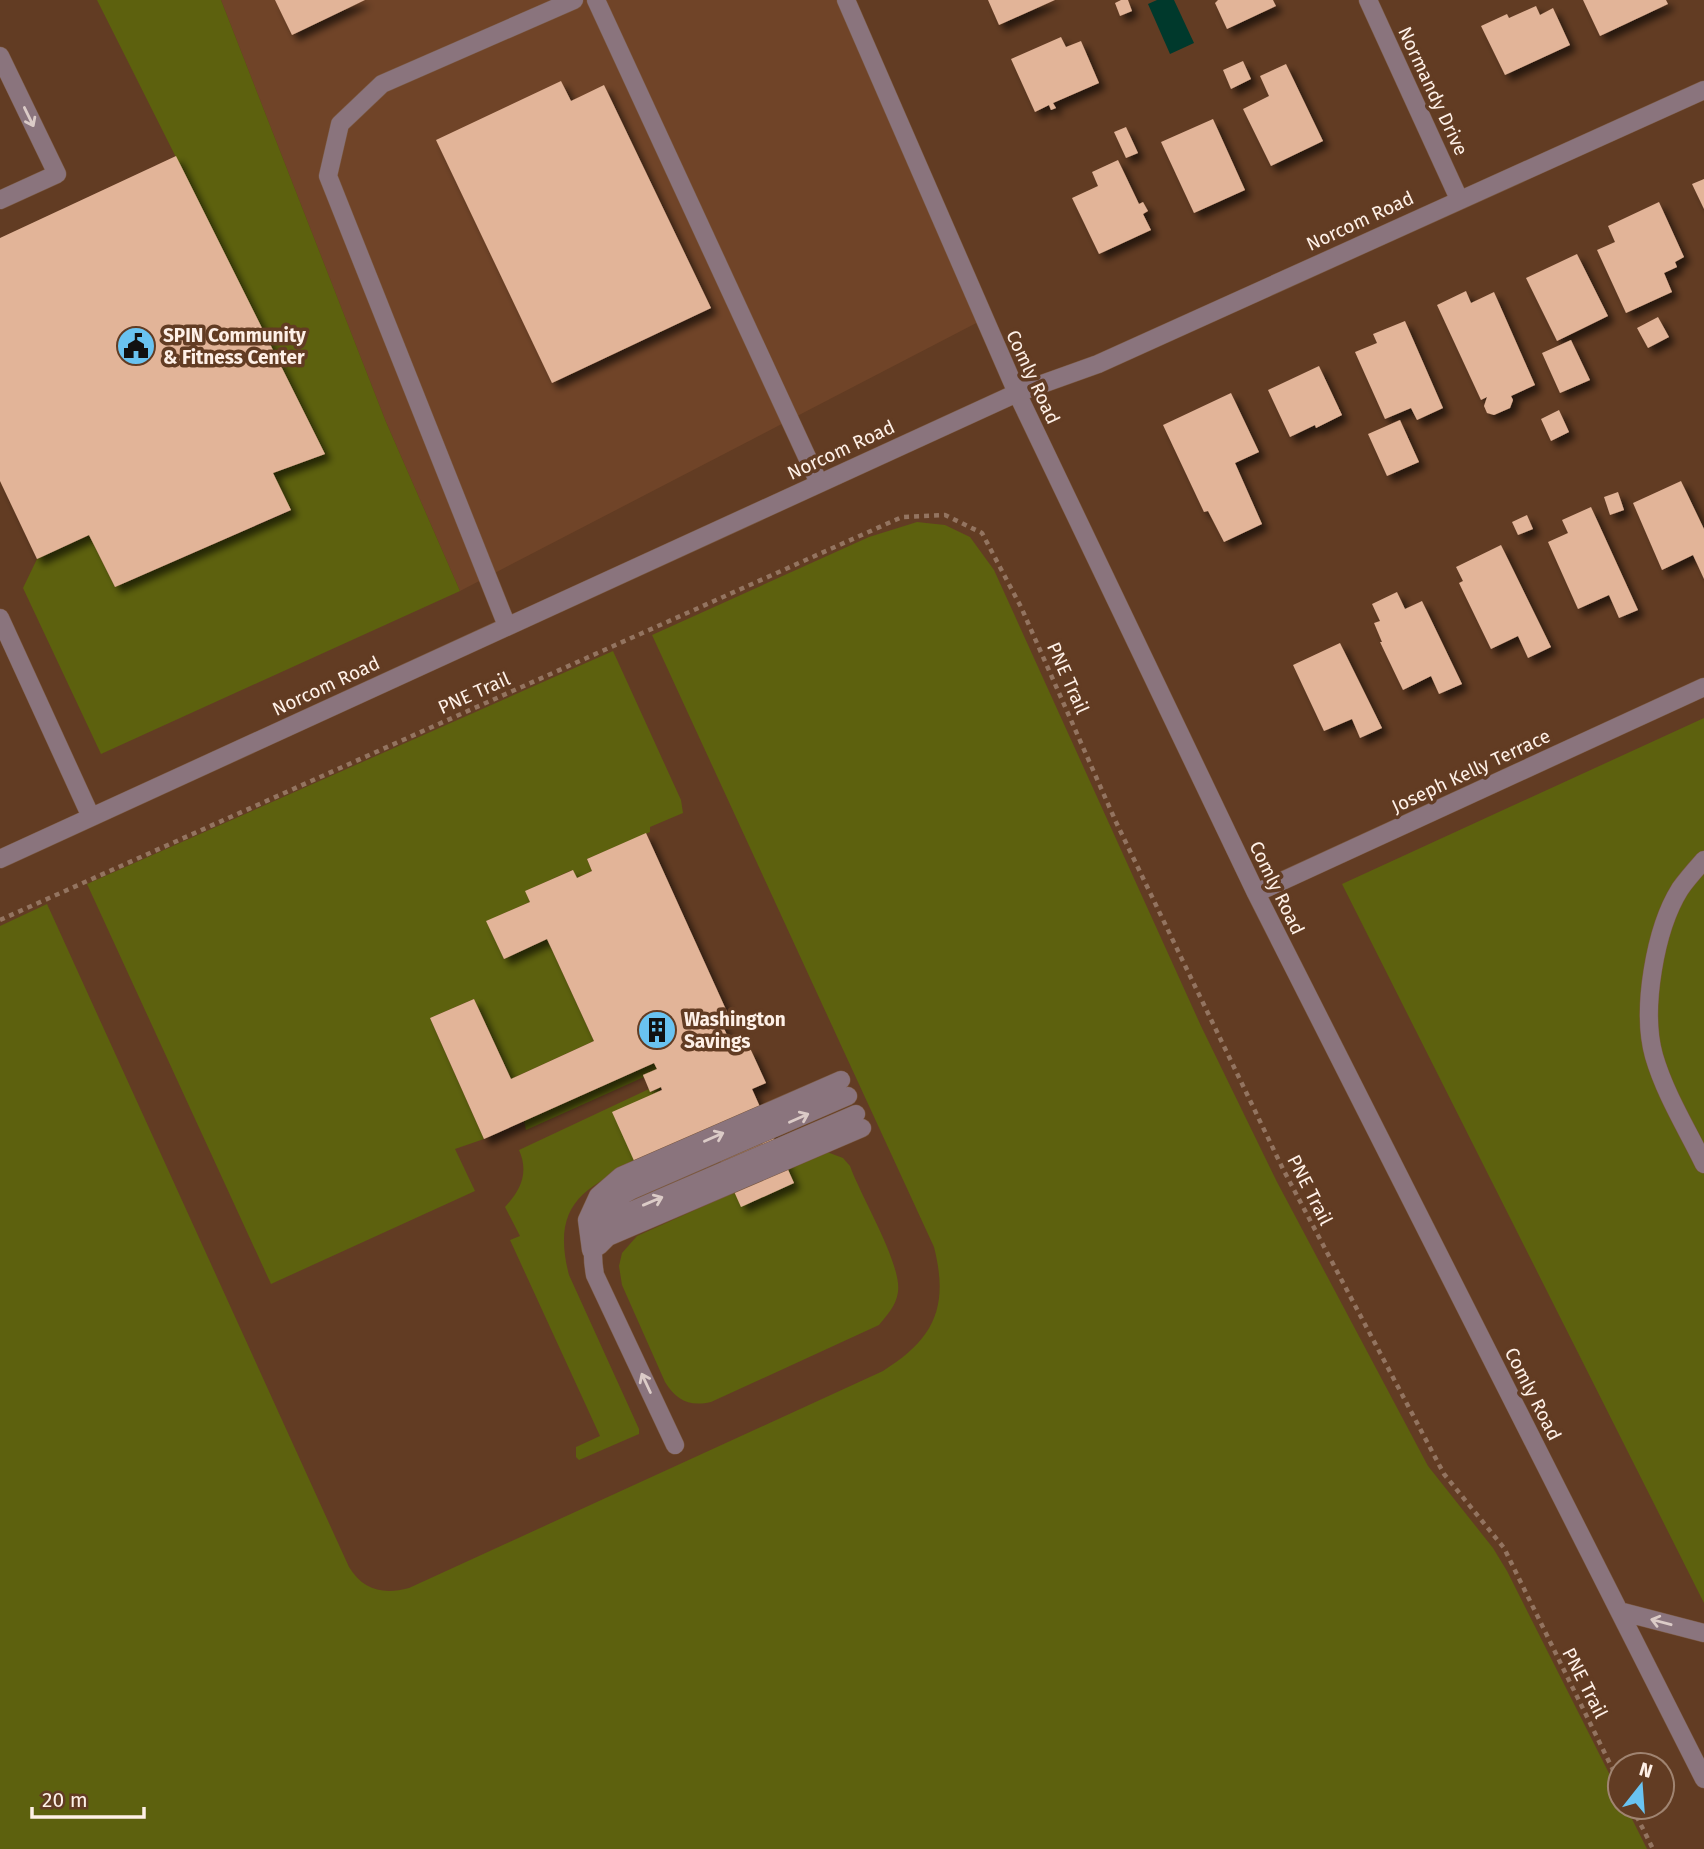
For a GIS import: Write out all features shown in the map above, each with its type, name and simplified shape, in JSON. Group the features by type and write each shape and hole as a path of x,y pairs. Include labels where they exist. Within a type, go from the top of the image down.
{"street":[{"path":"507,626 328,176 340,124 382,84 574,0"},
{"path":"596,0 820,483"},
{"name":"Comly Road","path":"846,0 1017,393 1255,893 1704,1779"},
{"name":"Normandy Drive","path":"1368,0 1459,199"},
{"path":"0,56 57,174 0,200"},
{"name":"Norcom Road","path":"0,859 1017,393 1098,364 1704,90"},
{"path":"0,618 91,817"},
{"name":"Joseph Kelly Terrace","path":"1255,893 1704,687"},
{"path":"1704,860 1680,890 1659,942 1648,1004 1654,1055 1669,1094 1704,1164"},
{"path":"675,1445 595,1275 591,1253 593,1225 602,1207 632,1190 845,1088"},
{"path":"591,1253 600,1230 624,1214 859,1121"},
{"path":"1619,1611 1704,1633"}],"path":[{"name":"PNE Trail","path":"0,920 902,517 945,514 982,533 1021,607 1116,822 1283,1169 1444,1474 1504,1548 1606,1756"},
{"path":"1639,1821 1653,1849"}],"shaded area":[{"path":"97,0 221,0 386,422 460,591 101,754 23,588 37,559 89,535 115,587 290,511 273,473 325,454"},
{"path":"221,0 846,0 984,319 460,591 386,422"},
{"path":"917,522 945,525 970,537 994,570 1201,1026 1277,1182 1428,1466 1493,1548 1507,1571 1606,1767 1606,1821 1633,1821 1647,1849 0,1849 0,926 47,904 349,1567 361,1581 374,1589 391,1591 409,1588 883,1371 915,1346 934,1319 940,1287 934,1247 652,635 869,537"},
{"path":"613,651 681,800 683,813 650,827 650,832 587,859 592,871 577,878 572,870 526,891 530,902 487,921 504,959 547,939 594,1041 511,1079 474,999 430,1018 484,1139 455,1149 475,1191 271,1284 87,884"},
{"path":"1704,718 1704,1603 1342,884"},
{"path":"654,1063 657,1069 643,1075 644,1077 526,1130 524,1121"},
{"path":"661,1087 636,1165 599,1182 585,1192 568,1217 564,1233 569,1275 639,1429 639,1434 579,1460 576,1457 576,1447 600,1436 510,1240 520,1236 505,1207 522,1180 523,1166 519,1150 649,1089 651,1092"},
{"path":"827,1152 843,1158 850,1166 887,1248 898,1280 898,1292 893,1306 879,1325 711,1402 696,1404 684,1401 665,1382 622,1285 619,1266 622,1253 637,1236 735,1192 794,1183 787,1168"}],"water":[{"path":"1157,0 1174,0 1194,43 1170,54 1148,4"}],"building":[{"path":"275,0 365,0 292,35"},
{"path":"988,0 1055,0 999,25"},
{"path":"1128,0 1132,11 1120,16 1115,3"},
{"path":"1218,0 1273,0 1276,6 1227,29 1215,3"},
{"path":"1583,0 1666,0 1668,4 1600,36"},
{"path":"1536,6 1540,15 1553,8 1570,45 1505,75 1481,26 1507,14 1509,18"},
{"path":"1061,37 1066,47 1081,41 1099,83 1053,103 1056,108 1051,110 1049,105 1035,112 1011,59"},
{"path":"1243,61 1251,79 1231,89 1223,70"},
{"path":"1286,64 1323,141 1271,166 1243,109 1269,96 1260,76"},
{"path":"561,81 571,101 604,85 711,308 552,383 436,140"},
{"path":"1213,119 1245,190 1194,213 1161,142"},
{"path":"1126,127 1138,153 1126,158 1114,132"},
{"name":"SPIN Community & Fitness Center","path":"176,156 325,454 273,473 291,510 115,587 89,535 37,559 0,481 0,238"},
{"path":"1118,160 1139,204 1143,202 1148,211 1143,214 1151,230 1099,254 1072,198 1098,186 1092,172"},
{"path":"1704,179 1704,209 1692,184"},
{"path":"1659,202 1684,257 1675,262 1677,267 1664,273 1672,292 1626,313 1597,250 1615,242 1608,226"},
{"path":"1577,254 1608,316 1557,341 1526,278"},
{"path":"1466,291 1471,303 1494,292 1535,385 1511,396 1513,400 1510,408 1494,415 1487,413 1484,406 1487,397 1481,400 1437,305"},
{"path":"1658,317 1669,337 1648,348 1637,328"},
{"path":"1405,321 1443,408 1417,420 1411,408 1385,419 1355,352 1377,343 1373,334"},
{"path":"1571,340 1590,380 1560,393 1542,353"},
{"path":"1319,366 1342,415 1290,437 1268,390"},
{"path":"1231,393 1259,452 1235,463 1262,524 1224,542 1208,511 1204,512 1163,425"},
{"path":"1559,410 1569,432 1551,441 1541,419"},
{"path":"1400,420 1419,462 1387,476 1368,434"},
{"path":"1681,481 1704,529 1704,579 1693,555 1662,570 1633,503"},
{"path":"1618,492 1624,510 1610,515 1604,497"},
{"path":"1591,507 1638,610 1619,618 1609,595 1578,609 1548,542 1568,533 1562,520"},
{"path":"1527,515 1533,529 1518,535 1512,522"},
{"path":"1501,545 1551,647 1528,658 1518,636 1491,649 1459,583 1463,581 1456,567"},
{"path":"1397,592 1405,609 1422,601 1462,684 1439,694 1431,676 1403,690 1380,642 1374,623 1380,621 1372,604"},
{"path":"1340,643 1382,728 1360,738 1352,719 1324,731 1293,665"},
{"name":"Washington Savings","path":"646,833 728,1014 719,1018 736,1054 750,1048 766,1083 752,1089 794,1183 741,1207 708,1133 636,1165 612,1112 662,1090 661,1087 650,1092 643,1075 657,1069 654,1063 484,1139 430,1018 474,999 511,1079 594,1041 547,939 504,959 486,921 530,902 525,891 573,870 577,878 592,871 587,859"}],"place":[{"name":"SPIN Community & Fitness Center","path":"136,346"},
{"name":"Washington Savings","path":"657,1030"}]}
